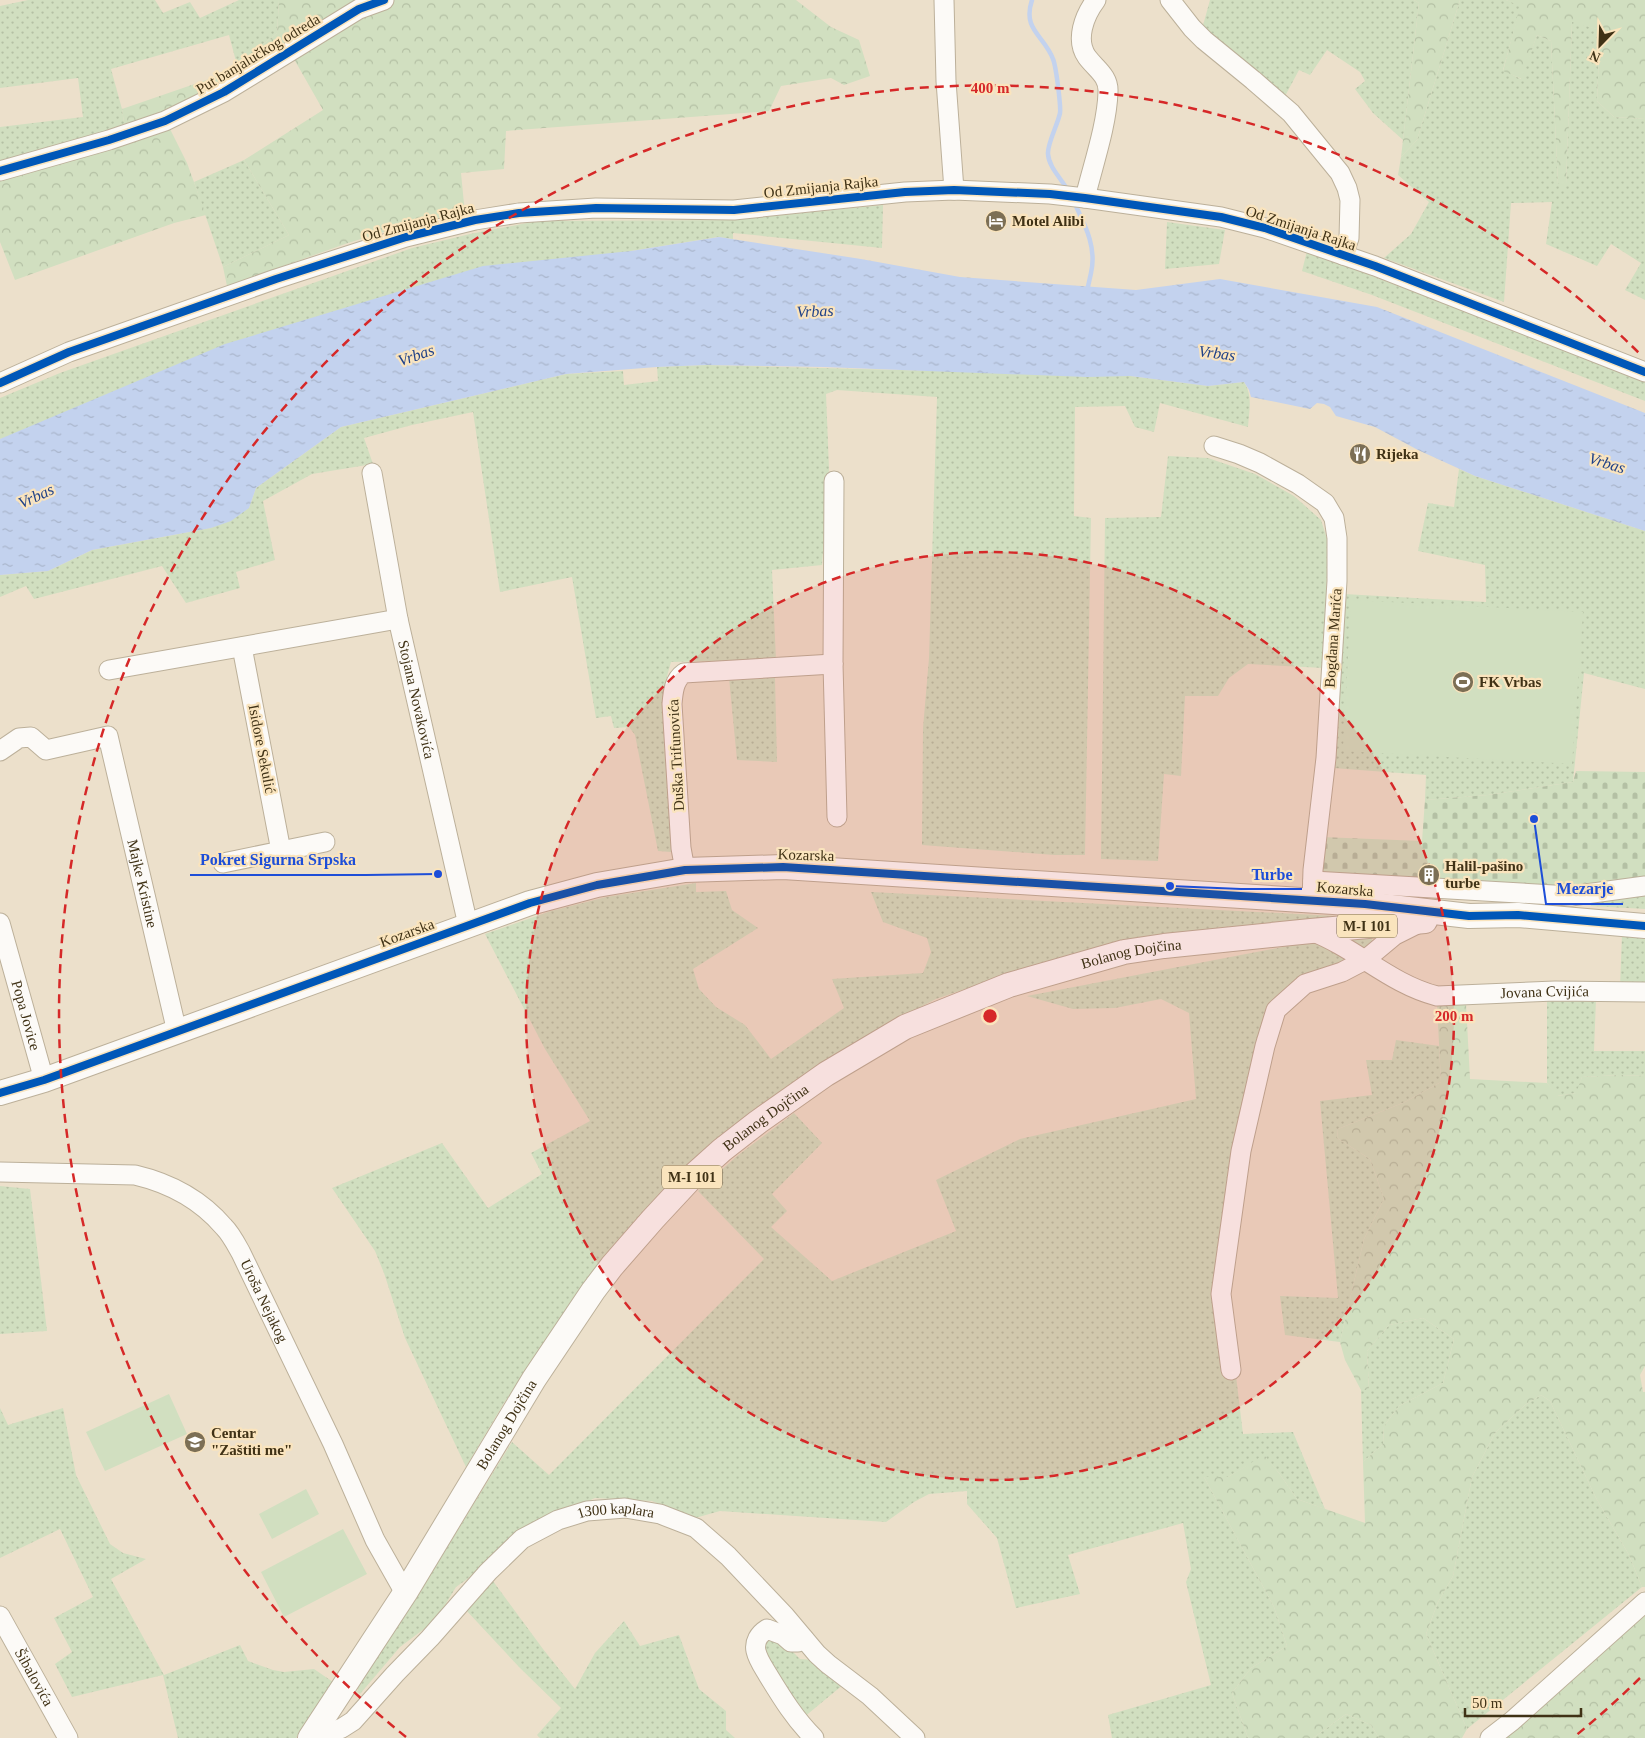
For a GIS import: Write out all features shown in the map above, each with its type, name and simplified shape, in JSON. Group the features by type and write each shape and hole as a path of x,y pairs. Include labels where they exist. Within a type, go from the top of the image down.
{"main road":[{"name":"Kozarska","path":"0,1094 44,1080 530,903 597,885 685,870 783,867 1312,891 1366,904 1469,916 1518,915 1645,926"},
{"name":"Bolanog Dojčina","path":"313,1733 405,1593 534,1378 593,1291 612,1266 693,1176 722,1150 765,1117 826,1074 905,1027 1009,985 1124,952 1164,946 1469,916"}],"street":[{"name":"Put banjalučkog odreda","path":"0,171 116,138 165,121 224,92 361,4 384,0"},
{"path":"944,0 946,81 954,190"},
{"path":"1085,198 1106,113 1109,91 1107,80 1088,58 1081,42 1086,16 1096,0"},
{"name":"Od Zmijanja Rajka","path":"1170,0 1204,40 1290,113 1340,173 1347,188 1351,214 1349,238 1343,255"},
{"name":"Od Zmijanja Rajka","path":"0,383 69,352 276,279 406,237 475,220 519,213 596,208 734,210 905,192 954,190 1050,194 1085,198 1221,218 1265,228 1343,255 1545,331 1645,372"},
{"name":"Bogdana Marića","path":"1214,446 1253,460 1298,484 1325,503 1334,518 1338,538 1337,581 1326,758 1312,891"},
{"name":"Stojana Novakovića","path":"372,473 398,619 468,925"},
{"path":"834,481 833,664 837,817"},
{"path":"109,670 398,619"},
{"name":"Isidore Sekulić","path":"242,647 281,851"},
{"name":"Duška Trifunovića","path":"685,870 681,848 672,704 673,692 679,676 684,673 833,664"},
{"name":"Majke Kristine","path":"0,751 19,738 31,737 46,750 108,736 176,1032"},
{"path":"222,863 325,842"},
{"path":"1312,891 1571,896 1645,886"},
{"path":"1231,1370 1222,1294 1241,1151 1265,1046 1276,1010 1304,984 1342,972 1365,960 1395,935 1423,922"},
{"name":"Popa Jovice","path":"0,923 44,1080"},
{"name":"Jovana Cvijića","path":"1311,931 1335,941 1419,991 1437,996 1555,991 1645,992"},
{"name":"Uroša Nejakog","path":"0,1172 135,1175 150,1178 164,1182 199,1204 225,1228 241,1253 333,1444 375,1540 405,1593"},
{"name":"1300 kaplara","path":"313,1733 333,1732 353,1721 488,1572 522,1540 558,1520 587,1511 626,1508 660,1514 696,1528 728,1556 828,1664 870,1696 916,1738"},
{"path":"1490,1738 1512,1721 1645,1602"},
{"name":"Šibalovića","path":"0,1616 68,1738"},
{"path":"804,1639 798,1642 791,1642 783,1635 767,1629 757,1639 756,1651 778,1692 799,1722 814,1738"}],"green space":[{"path":"28,0 155,0 163,13 190,2 200,18 239,0 279,0 277,33 237,65 229,35 111,69 122,109 125,129 0,164 0,127 83,117 78,78 0,88 0,6"},
{"path":"279,0 796,0 831,27 859,40 870,76 844,85 831,78 781,86 769,111 506,131 504,169 461,173 465,214 410,224 348,243 227,286 223,267 289,235 244,160 323,110 294,59 163,115 187,163 206,215 174,223 15,280 0,242 0,176 127,143 122,109 212,78 237,65 277,33"},
{"path":"1210,0 1414,0 1419,3 1403,140 1373,113 1355,89 1365,81 1360,72 1327,50 1310,75 1299,70 1284,98 1202,29"},
{"path":"1414,0 1460,0 1417,140 1401,157 1419,3"},
{"path":"1460,0 1506,0 1521,5 1503,70 1521,79 1537,35 1551,41 1558,184 1566,184 1572,21 1600,30 1597,101 1614,117 1645,119 1645,300 1625,290 1641,263 1611,244 1597,266 1546,244 1552,202 1511,203 1504,302 1384,258 1411,234 1429,202 1398,175 1401,157 1417,140"},
{"path":"1506,0 1645,0 1645,119 1614,117 1597,101 1600,30 1572,22 1566,184 1558,184 1551,41 1537,35 1522,79 1503,71 1520,6"},
{"path":"244,160 289,235 223,267 194,182"},
{"path":"883,205 882,248 733,233 733,239 718,237 631,251 0,439 0,398 60,373 412,248 537,221 732,220"},
{"path":"1167,222 1225,230 1219,264 1165,269"},
{"path":"1307,251 1645,381 1645,401 1372,295 1302,271"},
{"path":"706,365 1130,376 1208,386 1244,382 1249,393 1248,427 1160,403 1154,432 1135,427 1125,406 1075,407 1074,516 1091,518 1085,855 1054,855 922,845 923,728 929,658 937,397 837,390 826,394 829,469 822,565 772,570 776,660 671,662 666,680 674,843 671,852 658,851 635,735 629,727 614,728 611,716 596,718 572,577 500,592 473,412 412,425 364,438 373,464 312,474 263,501 275,560 236,572 240,588 186,603 162,566 34,599 26,586 0,597 0,575 48,571 92,550 211,528 249,508 256,488 341,427 566,374 623,371 624,385 658,381 657,367"},
{"path":"1168,456 1208,458 1255,474 1294,496 1321,520 1328,542 1324,668 1248,664 1229,678 1218,696 1185,696 1181,776 1164,774 1158,861 1101,859 1105,518 1161,517"},
{"path":"1459,469 1475,476 1645,531 1645,689 1584,673 1573,782 1488,795 1425,800 1426,775 1333,768 1344,594 1486,602 1485,565 1418,551 1428,503 1454,507"},
{"name":"FK Vrbas","path":"1351,600 1583,612 1572,764 1343,751"},
{"path":"729,678 775,678 777,762 737,760"},
{"path":"1576,771 1645,772 1645,879 1544,890 1320,873 1321,837 1422,841 1425,800 1488,795 1573,782"},
{"path":"696,883 696,892 726,891 732,910 758,928 693,969 699,989 716,1007 745,1025 771,1059 844,1008 832,979 923,973 931,952 927,938 883,922 871,892 1356,917 1223,927 1145,938 971,987 936,999 872,1032 792,1085 595,1273 504,1403 466,1467 405,1338 375,1251 332,1188 442,1143 488,1208 542,1174 531,1153 590,1121 545,1049 485,934 551,911 606,897"},
{"path":"1645,895 1645,909 1591,906 1589,901"},
{"path":"1622,934 1645,936 1645,987 1620,987"},
{"path":"1369,936 1372,938 1372,942 1365,950 1342,937"},
{"path":"1309,942 1326,944 1352,956 1270,1012 1216,1295 1236,1376 1243,1434 1293,1432 1325,1509 1297,1499 1279,1473 1264,1456 1228,1477 1204,1477 1274,1607 1287,1646 1251,1668 1232,1693 1248,1738 1112,1738 1108,1715 1211,1685 1186,1582 1191,1569 1183,1523 1068,1555 1080,1594 1016,1608 997,1538 967,1504 967,1491 929,1494 886,1522 720,1511 695,1518 652,1501 595,1498 518,1532 456,1587 436,1620 400,1647 360,1694 357,1692 360,1683 435,1567 512,1442 549,1475 764,1259 698,1191 737,1156 794,1113 822,1143 772,1194 787,1211 771,1227 832,1281 956,1231 936,1180 1020,1139 1196,1099 1189,1013 1161,999 1115,1008 1073,1009 1027,996"},
{"path":"1596,999 1594,1051 1645,1051 1645,1076 1582,1077 1577,1093 1557,1096 1547,1083 1547,1000"},
{"path":"1466,1003 1470,1079 1547,1083 1558,1096 1576,1093 1582,1077 1645,1076 1645,1366 1640,1375 1643,1392 1645,1392 1645,1587 1642,1587 1629,1555 1596,1498 1550,1401 1541,1395 1525,1405 1495,1433 1472,1477 1453,1576 1438,1602 1426,1634 1467,1729 1462,1738 1379,1738 1371,1725 1346,1714 1313,1738 1248,1738 1232,1693 1251,1668 1287,1646 1274,1607 1204,1477 1228,1477 1264,1455 1297,1499 1365,1523 1363,1462 1383,1444 1384,1426 1399,1406 1443,1383 1454,1339 1423,1318 1389,1325 1367,1351 1369,1390 1361,1390 1345,1360 1340,1342 1364,1239 1384,1199 1370,1159 1337,1138 1338,1129 1405,1102 1441,1082 1437,1004"},
{"path":"1396,1040 1439,1046 1441,1082 1405,1102 1338,1129 1337,1138 1370,1159 1384,1199 1364,1239 1340,1342 1285,1335 1280,1296 1338,1298 1320,1101 1372,1095 1366,1060 1392,1060"},
{"path":"0,1186 30,1189 47,1331 0,1334"},
{"path":"1423,1318 1454,1339 1443,1383 1399,1406 1384,1426 1383,1444 1363,1462 1361,1390 1369,1390 1367,1351 1389,1325"},
{"path":"169,1394 187,1434 105,1471 86,1432"},
{"path":"1541,1395 1550,1401 1596,1498 1629,1555 1642,1587 1467,1729 1426,1634 1438,1602 1453,1576 1472,1477 1495,1433 1525,1405"},
{"path":"0,1408 8,1425 63,1408 76,1475 110,1544 123,1553 146,1559 111,1579 164,1675 240,1645 248,1661 284,1672 314,1669 333,1682 296,1738 178,1738 163,1675 72,1697 55,1664 72,1652 54,1618 93,1597 60,1529 0,1558"},
{"path":"306,1489 319,1514 272,1539 259,1514"},
{"path":"343,1529 367,1574 284,1617 261,1572"},
{"path":"490,1577 575,1689 595,1653 624,1621 640,1646 679,1635 699,1689 726,1711 726,1730 735,1738 540,1738 537,1735 561,1708 520,1668 465,1609"},
{"path":"1645,1613 1645,1738 1506,1738"},
{"path":"779,1638 800,1659 814,1660 844,1684 803,1718 764,1655 762,1640"},
{"path":"1346,1714 1371,1725 1379,1738 1313,1738"}],"water":[{"name":"Vrbas","path":"719,237 861,259 960,277 1136,290 1220,279 1377,307 1645,413 1645,531 1475,476 1418,450 1375,427 1336,416 1330,407 1324,404 1317,403 1310,409 1251,397 1244,382 1208,386 1130,376 1087,377 824,367 706,365 566,374 341,427 256,488 249,508 231,521 211,528 92,550 48,571 0,575 0,439 225,344 483,266 631,251"}],"waterway":[{"path":"1032,0 1030,10 1032,26 1053,59 1059,95 1060,113 1049,145 1048,154 1053,169 1068,191"},
{"path":"1074,202 1089,236 1092,254 1091,273"},
{"path":"1087,291 1091,273"}],"cycle path":[{"path":"0,171 109,140 165,121 224,92 359,9 384,0"},
{"path":"0,383 69,352 276,279 406,237 475,220 519,213 596,208 734,210 905,192 954,190 1050,194 1085,198 1221,217 1265,228 1375,266 1645,372"},
{"path":"0,1093 44,1080 530,903 597,885 685,870 783,867 1365,904 1469,916 1518,915 1645,926"}],"place":[{"name":"Motel Alibi","path":"996,221"},
{"name":"Rijeka","path":"1360,454"},
{"name":"FK Vrbas","path":"1463,682"},
{"name":"Mezarje","path":"1534,819"},
{"name":"Pokret Sigurna Srpska","path":"438,874"},
{"name":"Halil-pašino turbe","path":"1429,875"},
{"name":"Turbe","path":"1170,886"},
{"name":"Centar \"Zaštiti me\"","path":"195,1442"}]}
